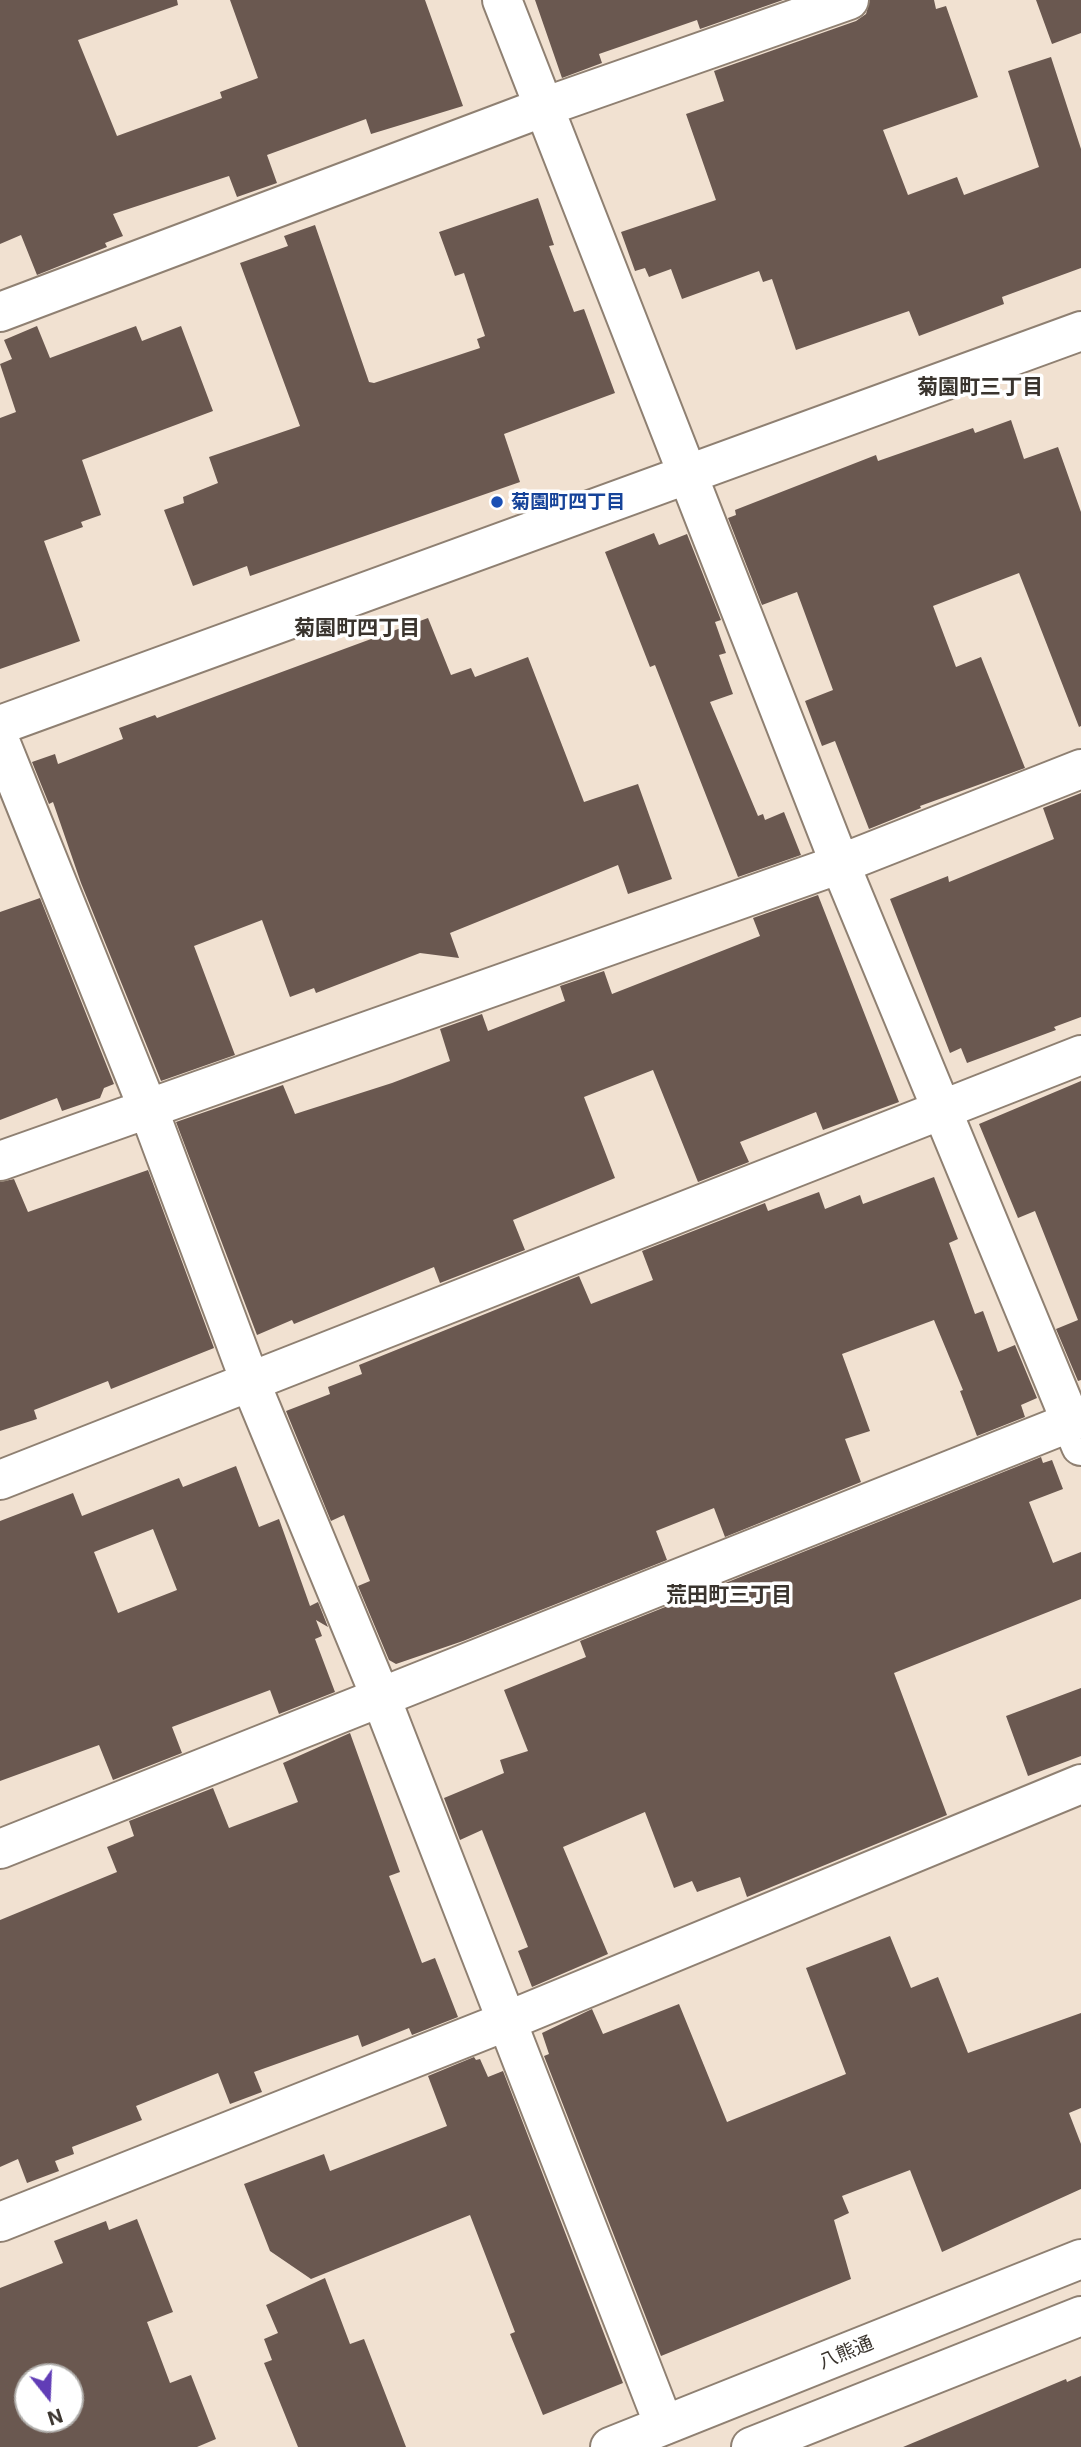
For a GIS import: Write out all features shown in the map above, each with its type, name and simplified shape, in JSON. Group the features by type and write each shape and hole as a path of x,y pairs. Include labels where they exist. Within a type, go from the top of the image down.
{"street":[{"path":"0,1849 1078,1428 840,864 502,0"},
{"path":"0,312 544,107 849,0"},
{"path":"0,725 1081,331"},
{"path":"0,741 149,1111 251,1384 381,1698 664,2426"},
{"path":"0,1161 149,1111 840,864 1081,769"},
{"path":"0,1480 251,1384 1081,1055"},
{"path":"0,2222 507,2021 1081,1784"},
{"name":"八熊通","path":"610,2447 1081,2259"},
{"path":"751,2447 1081,2316"}],"building":[{"path":"0,0 177,0 178,5 78,40 117,136 222,98 220,92 258,78 230,0 425,0 463,106 371,134 366,119 267,155 277,183 237,197 229,176 113,214 123,236 105,243 107,247 37,275 21,235 0,244"},
{"path":"535,0 783,0 700,29 697,20 599,54 602,63 562,78"},
{"path":"870,0 934,0 936,9 946,6 978,97 883,130 908,195 957,177 964,195 1039,167 1008,71 1051,57 1081,149 1081,268 1002,297 1004,304 919,336 909,311 796,350 772,279 763,282 759,271 682,299 671,269 649,277 645,268 635,271 621,232 716,200 686,114 724,101 714,71 856,21 866,14"},
{"path":"1036,0 1081,0 1081,33 1052,44"},
{"path":"538,198 554,245 549,246 574,312 584,309 615,393 504,434 520,482 250,576 247,566 193,586 164,510 184,503 183,497 218,483 209,457 300,426 240,263 288,246 284,236 315,225 369,382 374,383 480,348 477,339 485,336 464,273 455,276 439,232"},
{"path":"37,326 50,358 136,326 142,341 181,326 213,411 82,460 101,515 81,522 83,527 44,541 80,641 0,669 0,418 16,412 0,364 12,359 4,340"},
{"path":"1011,420 1024,459 1058,447 1081,512 1081,726 1079,727 1019,573 933,606 956,667 981,657 1025,768 920,806 921,808 869,829 835,741 822,746 805,701 833,690 797,592 762,605 728,518 736,515 735,510 876,455 878,461 973,428 975,433"},
{"path":"654,533 659,545 687,534 721,620 715,622 726,653 719,655 733,694 710,702 758,816 763,814 765,820 784,812 801,855 738,877 655,665 650,667 605,552"},
{"path":"428,618 451,675 471,668 475,677 528,657 584,802 638,784 672,879 628,894 618,865 450,933 459,958 420,953 316,993 314,988 290,997 262,920 194,946 235,1055 161,1081 81,883 53,802 49,804 32,762 55,754 58,764 123,739 119,728 155,715 157,718"},
{"path":"1081,793 1081,1017 1054,1027 1056,1030 967,1063 961,1048 950,1053 890,899 948,876 949,882 1054,839 1043,808"},
{"path":"818,895 899,1102 823,1130 816,1112 740,1142 749,1162 698,1182 653,1070 584,1097 615,1178 513,1220 525,1250 440,1283 434,1267 294,1324 292,1320 257,1335 176,1122 283,1085 295,1114 392,1083 450,1061 440,1029 482,1014 488,1031 565,1001 560,986 604,971 612,994 760,936 753,918"},
{"path":"40,898 114,1084 104,1088 100,1098 62,1111 57,1098 0,1120 0,912"},
{"path":"1081,1081 1081,1380 1078,1381 1056,1329 1078,1320 1035,1211 1018,1218 979,1124"},
{"path":"148,1170 214,1348 111,1389 108,1381 34,1410 37,1419 0,1431 0,1182 14,1179 28,1212"},
{"path":"934,1177 958,1239 949,1243 975,1314 983,1311 998,1352 1015,1345 1037,1398 1021,1405 1025,1417 977,1436 960,1391 963,1390 934,1320 842,1354 870,1431 845,1439 861,1482 725,1537 714,1508 656,1531 667,1560 463,1641 396,1664 389,1660 358,1586 370,1581 344,1515 331,1521 286,1411 330,1394 328,1387 362,1374 359,1365 579,1276 591,1304 653,1280 642,1251 765,1203 768,1211 819,1192 825,1209 860,1195 863,1204"},
{"path":"1041,1457 1043,1463 1052,1460 1063,1489 1029,1502 1053,1563 1081,1552 1081,1599 894,1673 947,1815 747,1897 740,1877 697,1892 692,1881 674,1888 645,1812 563,1847 608,1954 532,1987 518,1951 528,1947 482,1830 460,1840 444,1798 504,1773 500,1760 528,1751 504,1690 586,1657 580,1641"},
{"path":"236,1466 259,1527 279,1519 310,1606 318,1602 328,1627 316,1620 322,1636 315,1639 335,1692 279,1714 270,1690 172,1727 182,1753 113,1780 99,1745 0,1781 0,1521 73,1493 82,1516 179,1478 183,1487","holes":["153,1529 177,1590 118,1613 94,1552"]},
{"path":"1081,1688 1081,1756 1028,1776 1006,1716"},
{"path":"350,1733 400,1872 389,1876 422,1963 435,1958 458,2017 412,2035 409,2028 362,2047 358,2035 254,2072 262,2092 230,2104 218,2073 136,2106 142,2120 72,2147 74,2154 55,2161 59,2171 27,2183 18,2159 0,2167 0,1920 117,1872 107,1847 134,1836 129,1821 213,1788 229,1828 298,1802 283,1763"},
{"path":"890,1936 911,1988 938,1977 968,2053 1081,2013 1081,2108 1069,2113 1081,2144 1081,2189 942,2252 910,2170 842,2196 849,2213 834,2220 851,2279 661,2356 544,2056 549,2054 542,2033 592,2009 603,2034 679,2004 727,2122 846,2074 806,1968"},
{"path":"474,2057 476,2060 480,2059 488,2077 503,2071 623,2383 543,2415 510,2334 515,2332 470,2215 311,2279 270,2251 244,2184 324,2154 330,2171 447,2126 428,2076"},
{"path":"137,2219 173,2312 147,2322 170,2383 191,2375 216,2439 197,2447 0,2447 0,2288 63,2263 54,2241 106,2221 109,2230"},
{"path":"325,2278 350,2344 364,2339 406,2447 298,2447 264,2363 272,2360 264,2339 278,2333 266,2305"},
{"path":"1081,2376 1081,2447 903,2447 1066,2379 1067,2382"}],"place":[{"name":"菊園町四丁目","path":"497,502"}],"district":[{"name":"菊園町三丁目","path":"980,388"},
{"name":"菊園町四丁目","path":"357,629"},
{"name":"荒田町三丁目","path":"729,1596"}]}
